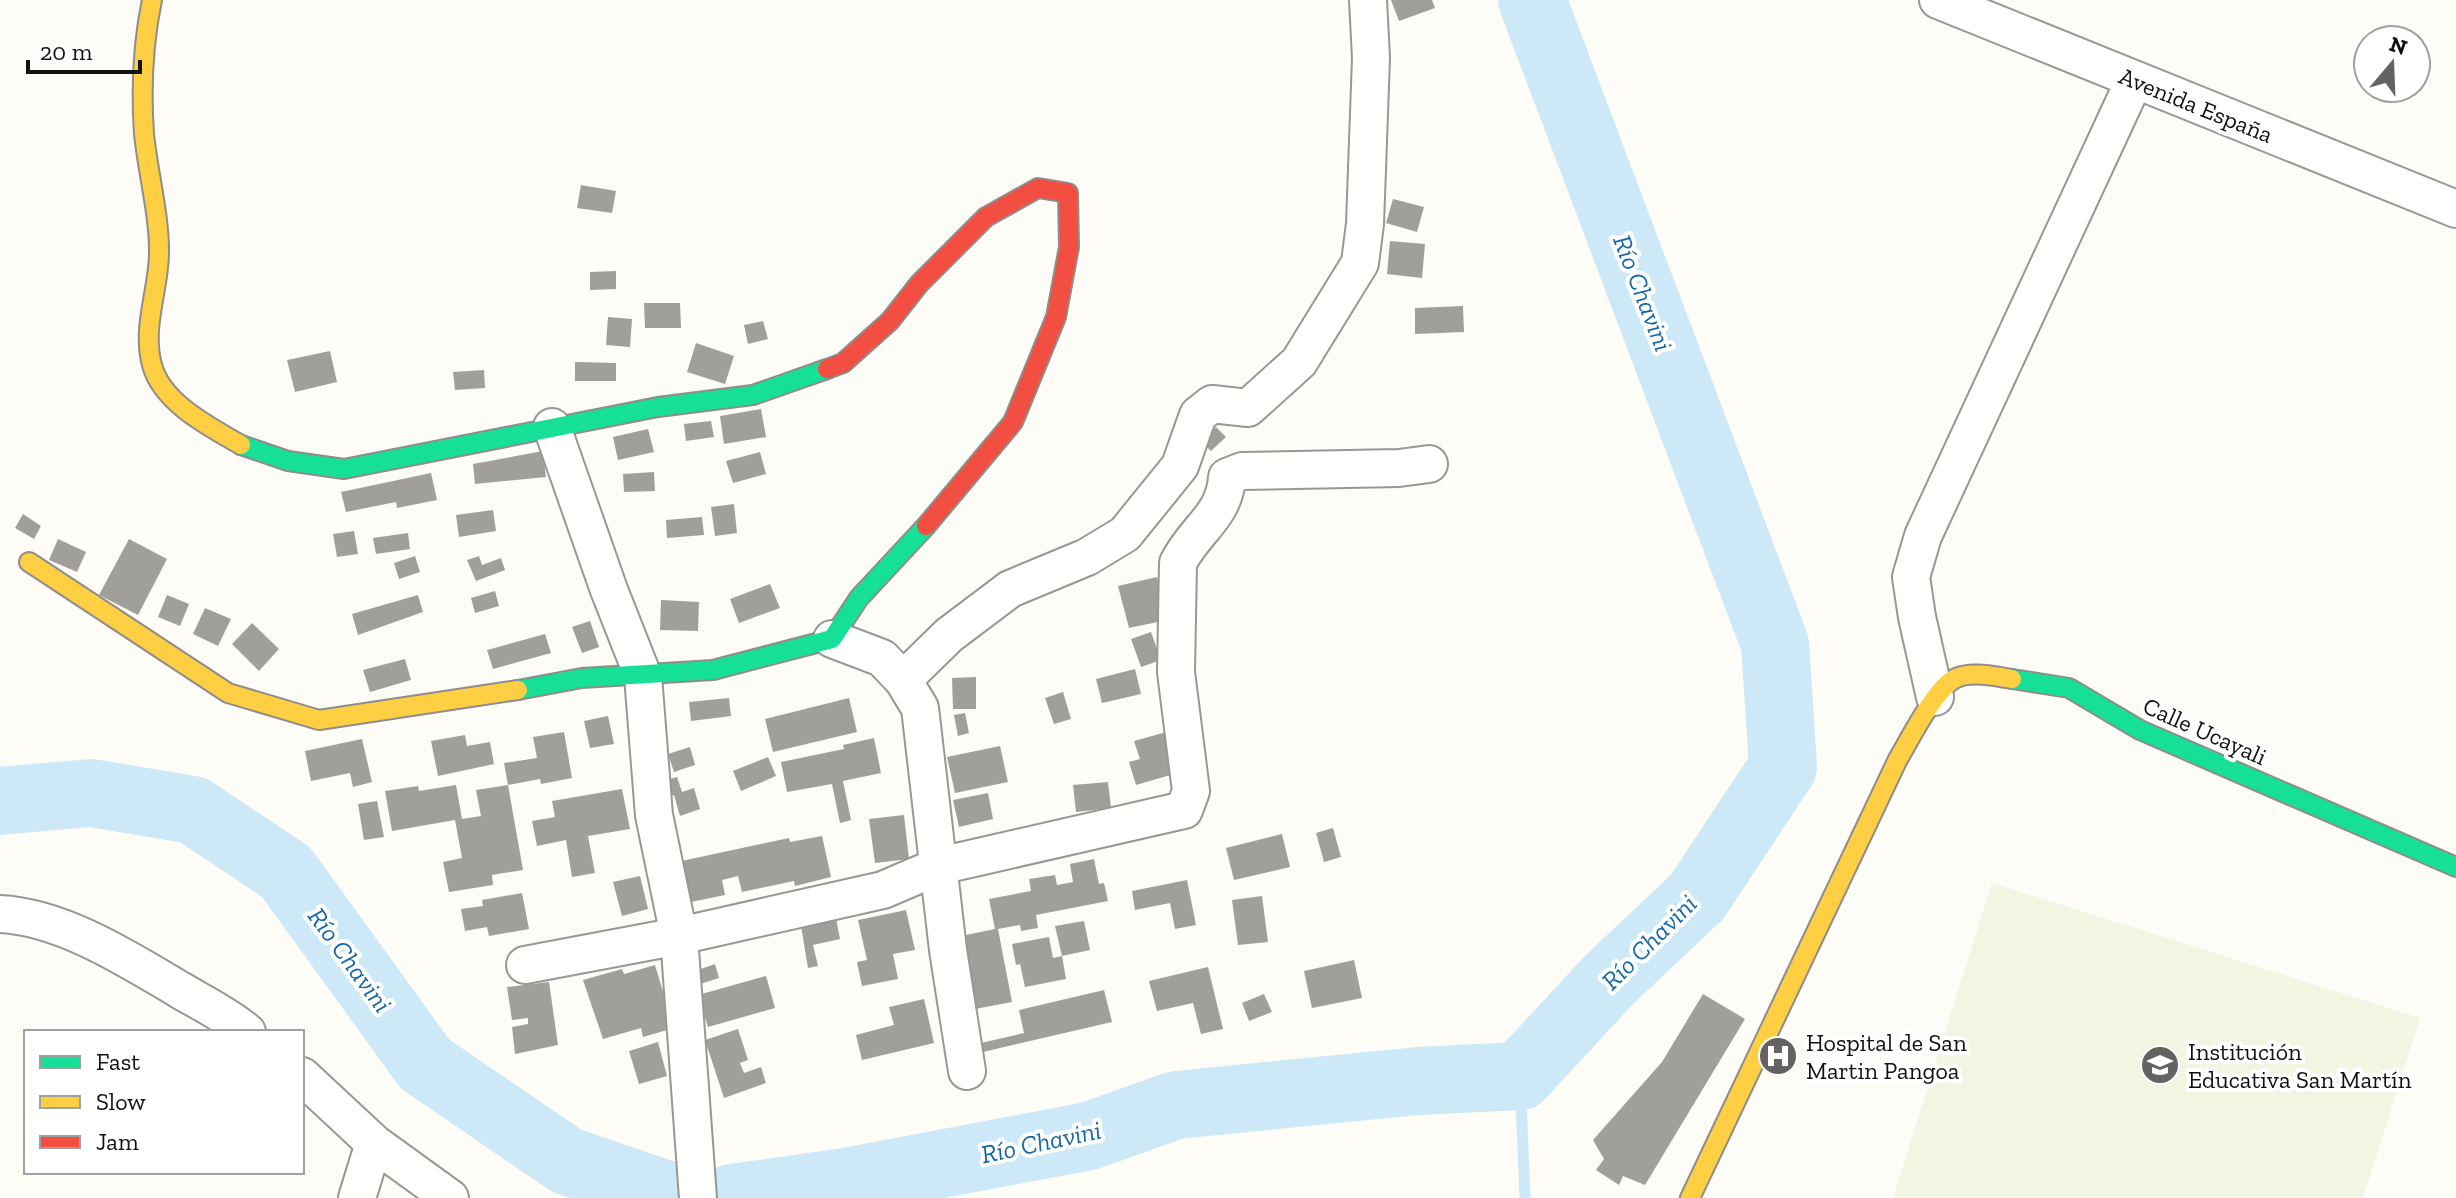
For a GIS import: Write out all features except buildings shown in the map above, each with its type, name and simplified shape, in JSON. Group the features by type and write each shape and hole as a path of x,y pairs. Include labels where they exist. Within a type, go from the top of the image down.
{"street":[{"path":"152,0 145,34 144,131 159,255 149,330 152,366 167,393 210,427 250,450 288,461 344,469 658,407 753,395 843,363 890,321 919,284 986,217 1038,188 1068,193 1069,247 1056,317 1013,422 933,519 859,598 832,639"},
{"path":"903,680 949,635 1010,589 1087,557 1125,534 1180,466 1198,415 1212,404 1248,408 1299,362 1360,263 1365,224 1371,73 1368,0"},
{"name":"Avenida España","path":"1938,0 2456,209"},
{"path":"1690,1198 1898,759 1935,697 1911,577 1923,536 2134,81"},
{"path":"552,427 609,590 643,676 654,815 679,936 698,1198"},
{"path":"525,965 679,936 883,890 939,866 1184,810 1191,791 1176,672 1178,563 1186,546 1217,511 1226,495 1227,477 1242,471 1399,468 1429,464"},
{"path":"29,562 228,693 319,720 582,678 713,670 832,639 882,658 903,680 920,708 948,950 967,1071"},
{"name":"Calle Ucayali","path":"1935,697 1956,678 1987,675 2069,688 2140,730 2456,867"},
{"path":"0,914 71,931 121,955 244,1030"},
{"path":"304,1078 374,1143 450,1198"},
{"path":"357,1198 374,1143"}],"green space":[{"path":"1992,883 2420,1018 2363,1198 1893,1198"}],"waterway":[{"name":"Río Chavini","path":"732,1198 846,1182 1089,1136 1176,1105 1418,1081 1520,1076 1610,979 1697,897 1783,767 1775,644 1532,0"},
{"name":"Río Chavini","path":"0,801 91,793 193,810 286,872 425,1064 567,1161 676,1198"},
{"path":"1520,1076 1525,1198"}],"traffic: fast":[{"path":"241,445 288,461 344,469 658,407 753,395 827,369"},
{"path":"518,690 582,678 713,670 832,639 859,598 926,526"},
{"path":"2012,679 2069,688 2140,730 2456,867"}],"traffic: slow":[{"path":"152,0 145,50 143,101 144,134 156,211 159,255 149,351 157,379 176,402 241,445"},
{"path":"29,562 228,693 319,720 518,690"},
{"path":"1690,1198 1898,759 1924,715 1940,692 1956,678 1976,674 2012,679"}],"traffic: jam":[{"path":"827,369 843,363 890,321 919,284 986,217 1038,188 1068,193 1069,247 1056,317 1013,422 926,526"}],"place":[{"name":"Hospital de San Martin Pangoa","path":"1778,1056"},
{"name":"Institución Educativa San Martín","path":"2160,1065"}]}
